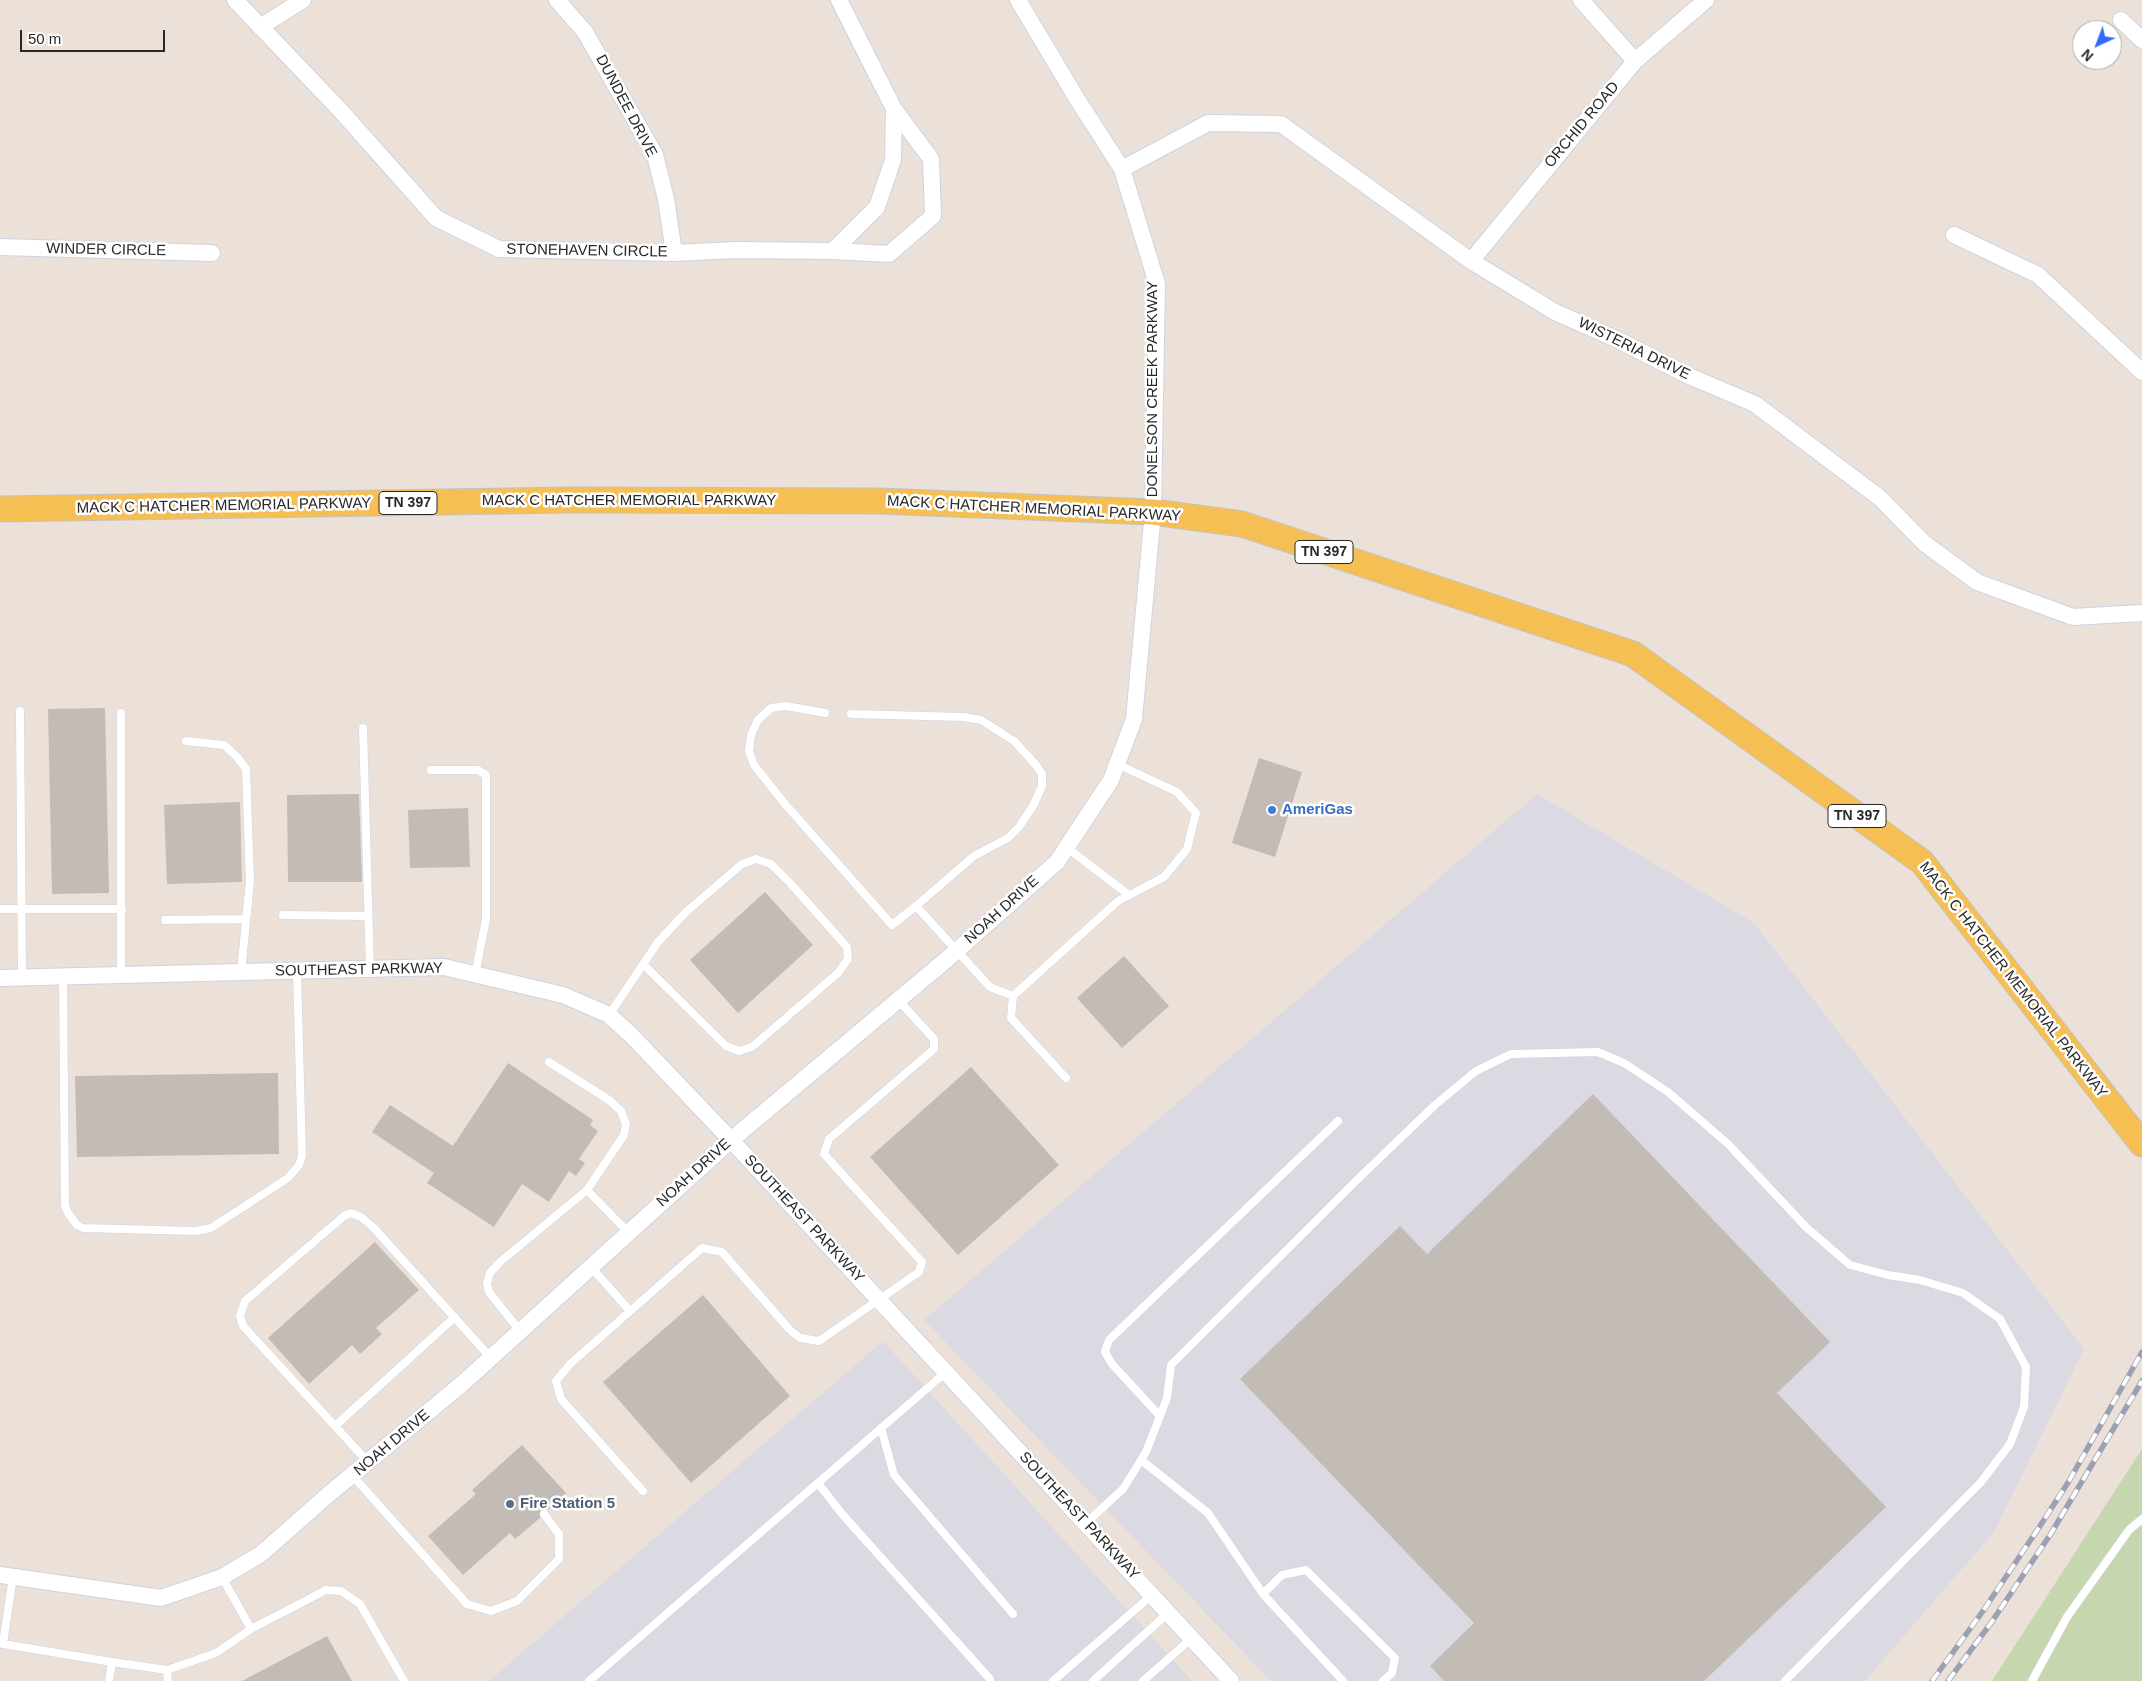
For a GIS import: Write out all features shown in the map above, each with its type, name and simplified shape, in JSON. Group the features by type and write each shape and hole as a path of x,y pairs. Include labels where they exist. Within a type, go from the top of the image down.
{"main road":[{"name":"MACK C HATCHER MEMORIAL PARKWAY","path":"0,509 569,500 878,501 1153,512 1242,524 1633,654 1922,862 2138,1139"}],"street":[{"name":"STONEHAVEN CIRCLE","path":"235,0 340,110 436,218 499,249 674,253 736,250 833,251 889,254 933,216 931,159 894,109 839,0"},
{"path":"260,27 303,0"},
{"name":"DUNDEE DRIVE","path":"556,0 585,32 655,156 666,200 674,253"},
{"name":"DONELSON CREEK PARKWAY","path":"1018,0 1077,99 1122,169 1157,284 1153,512"},
{"path":"1581,0 1635,61"},
{"name":"ORCHID ROAD","path":"1470,261 1635,61 1706,0"},
{"path":"2122,21 2142,40"},
{"name":"STONEHAVEN CIRCLE","path":"833,251 877,207 893,160 894,109"},
{"name":"WISTERIA DRIVE","path":"1122,169 1208,123 1281,124 1470,261 1555,312 1618,340 1689,376 1755,404 1880,498 1924,543 1977,582 2073,617 2142,613"},
{"path":"1954,235 2038,275 2142,372"},
{"name":"WINDER CIRCLE","path":"0,247 212,252"},
{"name":"NOAH DRIVE","path":"6,1575 161,1598 222,1577 261,1554 491,1358 731,1140 956,952 1057,862 1111,780 1134,719 1153,512"},
{"name":"SOUTHEAST PARKWAY","path":"0,978 444,967 563,995 609,1015 632,1036 731,1140 1231,1681"}],"lane":[{"path":"825,714 786,706 771,708 758,720 751,735 748,751 754,765 785,804 892,925 974,856 1008,838 1019,827 1033,806 1042,786 1042,774 1036,764 1014,741 980,720 964,717 851,714"},
{"path":"20,711 22,977"},
{"path":"121,712 121,975"},
{"path":"362,728 370,969"},
{"path":"186,741 224,745 246,769 250,881 241,972"},
{"path":"1066,1078 1011,1018 1013,996 1118,901 1164,877 1186,849 1196,813 1176,792 1117,764"},
{"path":"432,770 478,770 486,775 486,919 474,975"},
{"path":"1066,848 1129,895"},
{"path":"609,1015 658,942 686,912 742,864 756,859 771,864 791,884 847,947 848,958 838,973 752,1046 739,1051 726,1046 644,964"},
{"path":"916,906 990,987 1013,996"},
{"path":"0,909 122,909"},
{"path":"283,915 368,916"},
{"path":"165,920 246,919"},
{"path":"63,976 65,1206 68,1213 77,1225 84,1228 196,1231 211,1228 288,1178 299,1165 302,1156 297,971"},
{"path":"644,1491 561,1399 556,1381 570,1364 702,1248 722,1252 789,1329 800,1338 818,1341 880,1301 919,1272 922,1262 824,1154 828,1139 934,1049 934,1039 898,1000"},
{"path":"1086,1523 1122,1488 1146,1452 1166,1398 1171,1365 1435,1105 1476,1071 1511,1054 1569,1051 1598,1052 1624,1063 1668,1092 1728,1144 1806,1228 1850,1265 1888,1275 1920,1280 1963,1293 2000,1319 2026,1367 2024,1407 2010,1444 1981,1482 1785,1681"},
{"path":"520,1332 488,1292 487,1283 490,1273 500,1262 587,1190 624,1135 626,1124 621,1111 609,1100 549,1062"},
{"path":"1160,1416 1112,1364 1105,1352 1109,1340 1338,1121"},
{"path":"587,1190 629,1233"},
{"path":"368,1462 243,1326 240,1316 245,1301 344,1216 351,1213 361,1217 373,1227 491,1358"},
{"path":"591,1267 630,1311"},
{"path":"334,1426 455,1318"},
{"path":"589,1681 946,1372"},
{"path":"881,1428 894,1474 1013,1614"},
{"path":"1141,1460 1208,1513 1263,1594 1343,1681"},
{"path":"352,1475 467,1604 491,1611 517,1601 559,1559 559,1534 544,1514"},
{"path":"818,1483 842,1514 990,1679"},
{"path":"2032,1681 2067,1617 2130,1530 2142,1519"},
{"path":"1263,1594 1282,1574 1306,1570 1395,1658 1392,1674 1382,1681"},
{"path":"6,1575 2,1644 167,1670 216,1652 251,1629 326,1590 341,1591 360,1604 404,1681"},
{"path":"222,1577 251,1629"},
{"path":"1053,1681 1152,1595"},
{"path":"1093,1681 1168,1613"},
{"path":"1143,1681 1192,1638"},
{"path":"109,1681 112,1662"},
{"path":"167,1670 168,1681"}],"shaded area":[{"path":"1537,794 1754,923 2084,1349 1994,1532 1865,1681 1271,1681 924,1320"},
{"path":"883,1341 1192,1681 489,1681"}],"green space":[{"path":"2142,1449 2142,1681 1992,1681"}],"building":[{"path":"105,708 109,893 52,894 48,709"},
{"path":"1259,758 1302,772 1275,857 1232,843"},
{"path":"359,794 362,882 288,882 287,795"},
{"path":"240,802 242,882 167,884 164,805"},
{"path":"468,808 470,867 410,868 408,810"},
{"path":"765,892 813,945 738,1013 690,960"},
{"path":"1124,956 1169,1006 1122,1048 1077,998"},
{"path":"508,1063 593,1120 590,1125 598,1131 579,1159 585,1163 576,1176 569,1171 549,1202 522,1184 494,1227 427,1183 434,1173 372,1132 390,1105 453,1146"},
{"path":"971,1067 1059,1165 958,1255 870,1157"},
{"path":"278,1073 279,1154 77,1157 75,1076"},
{"path":"1593,1094 1830,1342 1777,1393 1886,1507 1704,1681 1444,1681 1430,1666 1474,1623 1240,1379 1400,1226 1427,1254"},
{"path":"375,1242 419,1290 376,1328 382,1334 360,1354 352,1345 309,1384 268,1338"},
{"path":"703,1295 790,1396 691,1483 603,1382"},
{"name":"Fire Station 5","path":"522,1445 566,1493 548,1510 544,1508 540,1510 540,1518 515,1539 510,1533 463,1575 428,1536 476,1494 472,1490"},
{"path":"327,1636 352,1681 242,1681"}],"railway":[{"path":"1932,1681 1983,1611 2069,1481 2142,1352"},
{"path":"1948,1681 1991,1623 2050,1535 2142,1381"}],"place":[{"name":"AmeriGas","path":"1272,810"},
{"name":"Fire Station 5","path":"510,1504"}]}
